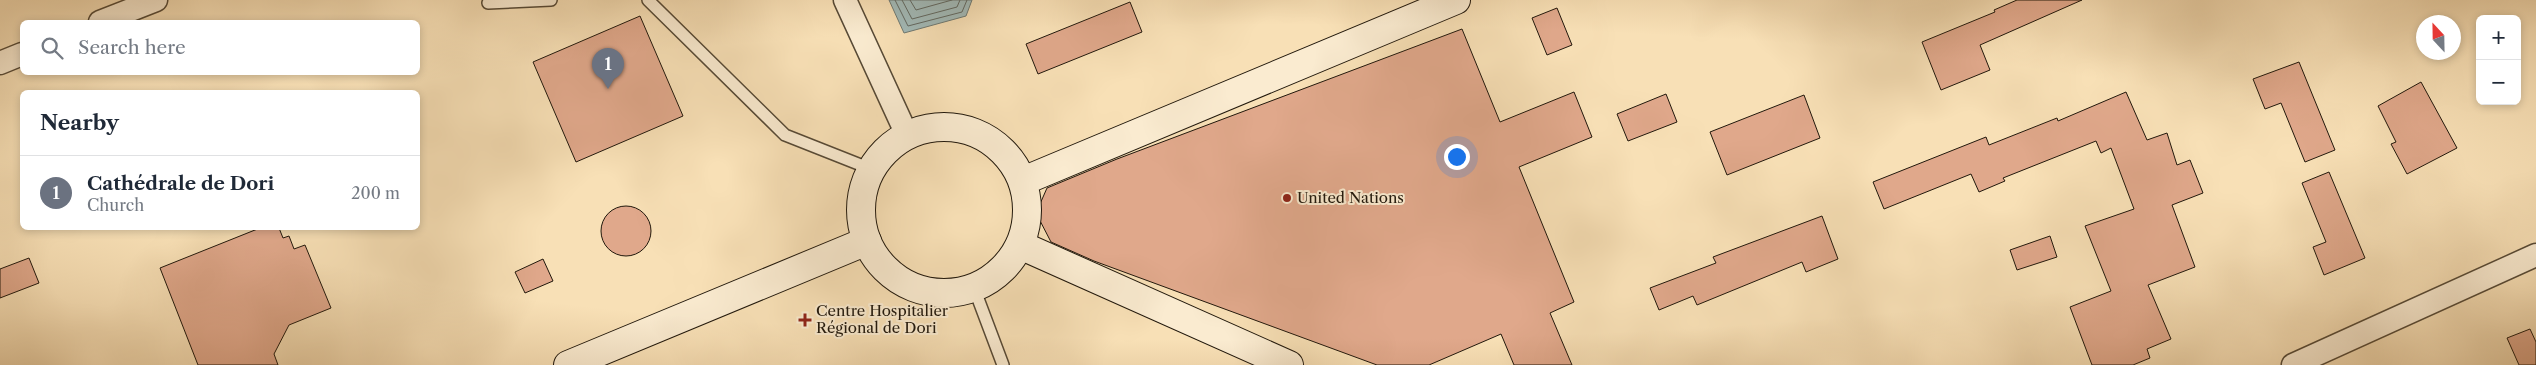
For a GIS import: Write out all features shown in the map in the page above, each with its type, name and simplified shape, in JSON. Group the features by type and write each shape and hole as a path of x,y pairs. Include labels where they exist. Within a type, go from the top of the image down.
{"main road":[{"path":"1023,181 1456,0"},
{"path":"934,127 962,128 989,139 1010,157 1023,181 1028,214 1020,245 1001,271 974,288 942,293 910,286 884,268 866,241 861,217 862,192 871,169 887,149 908,135 934,127"},
{"path":"568,365 866,241"},
{"path":"1020,245 1290,365"}],"street":[{"path":"105,20 156,0"},
{"path":"845,0 908,135"},
{"path":"0,63 20,55"},
{"path":"2293,365 2536,255"}],"lane":[{"path":"488,3 551,0"},
{"path":"648,0 785,135 871,169"},
{"path":"974,288 1003,365"}],"water":[{"path":"889,0 972,0 966,16 904,33"}],"building":[{"path":"2017,0 2082,0 1980,45 1990,70 1941,90 1922,42 1995,12 1994,10"},
{"path":"1130,2 1142,32 1038,74 1026,44"},
{"path":"1557,8 1572,45 1547,55 1532,18"},
{"path":"640,16 683,116 576,162 533,62"},
{"name":"United Nations","path":"1462,29 1500,122 1574,92 1592,137 1519,167 1574,302 1550,313 1572,365 1514,365 1501,334 1429,365 1377,365 1094,261 1051,242 1036,213 1047,188 1117,159"},
{"path":"2299,62 2335,150 2305,162 2281,103 2265,109 2253,79"},
{"path":"2421,82 2457,148 2407,174 2391,144 2396,142 2378,106"},
{"path":"2126,92 2147,140 2167,133 2177,165 2190,160 2203,193 2172,205 2195,267 2148,285 2171,339 2147,349 2150,358 2133,365 2092,365 2070,307 2111,291 2085,226 2134,209 2111,148 2101,153 2096,141 2003,178 2005,181 1979,192 1971,174 1884,209 1873,182 1986,137 1989,145 2057,118 2058,121"},
{"path":"1666,94 1677,122 1628,141 1617,114"},
{"path":"1804,95 1820,138 1727,175 1710,132"},
{"path":"2329,172 2365,258 2324,275 2313,247 2326,242 2302,183"},
{"path":"621,206 631,206 644,213 651,226 651,236 644,249 631,256 621,256 612,252 605,245 601,236 601,226 605,217 612,210"},
{"path":"1822,216 1838,259 1806,272 1802,262 1697,305 1693,296 1659,310 1650,288 1716,263 1713,257"},
{"path":"255,230 280,230 283,238 289,236 294,249 305,245 331,308 289,325 274,354 278,365 198,365 160,268"},
{"path":"2050,236 2057,257 2017,270 2010,250"},
{"path":"29,258 39,283 0,298 0,269"},
{"path":"543,259 553,281 525,293 515,272"},
{"path":"2530,329 2536,342 2536,365 2519,365 2507,338"}],"place":[{"name":"Cathédrale de Dori","path":"608,89"},
{"name":"United Nations","path":"1287,198"},
{"name":"Centre Hospitalier Régional de Dori","path":"805,320"}]}
